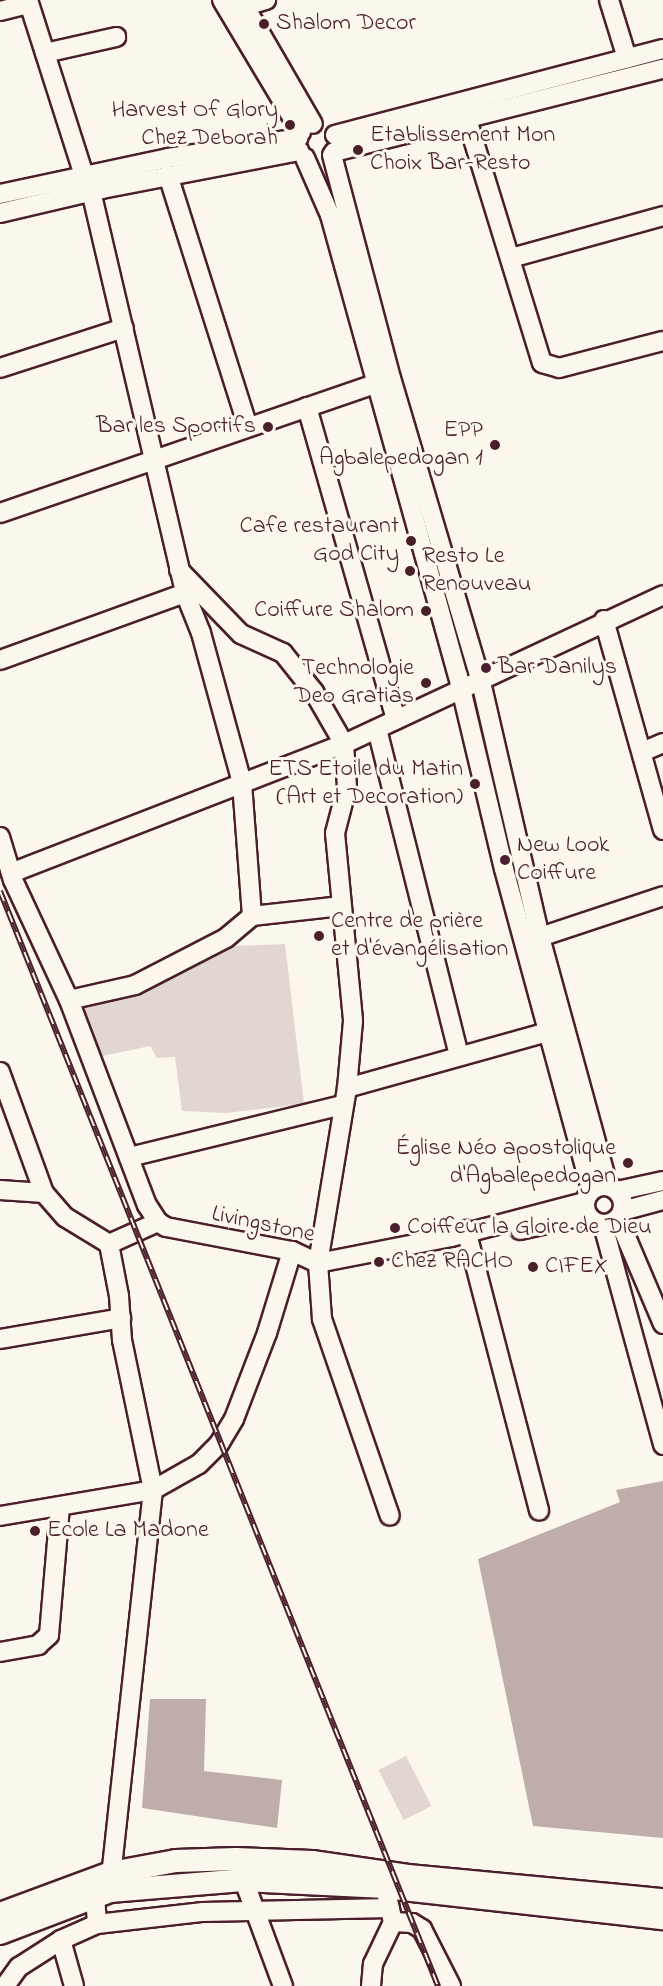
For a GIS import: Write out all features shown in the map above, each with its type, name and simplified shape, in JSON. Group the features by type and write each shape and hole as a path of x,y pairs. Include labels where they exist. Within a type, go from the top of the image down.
{"main road":[{"path":"0,1933 105,1887 176,1862 236,1859 312,1862 388,1898 663,1900"},
{"path":"0,1914 105,1887 243,1880 388,1898 663,1917"}],"street":[{"path":"222,0 303,140 319,162 334,147 663,49"},
{"path":"266,0 243,3 303,140 330,215 481,682 548,1032 597,1197 614,1218 663,1445"},
{"path":"609,0 627,58"},
{"path":"0,10 29,2 88,183 124,328 179,570 185,593 201,633 242,783 252,916"},
{"path":"45,53 116,37"},
{"path":"334,147 663,69"},
{"path":"466,116 542,363 559,368 662,346"},
{"path":"0,194 168,176 303,140 330,128 383,381 462,690 531,940 597,1197 614,1218 663,1324"},
{"path":"0,213 88,183 303,140"},
{"path":"168,176 248,427"},
{"path":"511,258 663,216"},
{"path":"0,368 124,328"},
{"path":"0,513 383,381"},
{"path":"307,407 396,720"},
{"path":"179,570 241,634 283,653 314,692 344,744 347,787 335,833 353,1021 345,1097 318,1263 322,1319 390,1516"},
{"path":"0,660 185,593"},
{"path":"8,879 242,783 344,744 481,682 604,620 663,595"},
{"path":"604,620 663,830"},
{"path":"377,729 459,1055"},
{"path":"642,752 663,743"},
{"path":"0,837 8,879 69,1000 147,1204 158,1222 109,1244"},
{"path":"531,940 663,896"},
{"path":"69,1000 135,985 226,938 252,916 341,906"},
{"path":"129,1158 345,1097 459,1055 548,1032"},
{"path":"0,1072 44,1193 59,1212 109,1244 121,1318 122,1340 153,1490 105,1887 97,1924"},
{"name":"Livingstone","path":"158,1222 179,1232 292,1251 318,1263 462,1236 663,1180"},
{"path":"0,1190 44,1193"},
{"path":"614,1218 663,1200"},
{"path":"462,1236 539,1511"},
{"path":"0,1516 153,1490 199,1464 219,1444 234,1419 267,1333 292,1251"},
{"path":"0,1339 121,1318"},
{"path":"0,1652 38,1645 48,1635 60,1506"},
{"path":"236,1859 283,1986"},
{"path":"5,1986 19,1967 61,1940 97,1924 153,1915 254,1910 388,1898"},
{"path":"371,1986 373,1964 388,1898"},
{"path":"388,1898 412,1923 422,1929 451,1986"},
{"path":"61,1940 74,1986"}],"shaded area":[{"path":"285,944 304,1104 226,1113 182,1111 175,1057 157,1058 150,1046 98,1057 83,1007 144,992 235,946"},
{"path":"663,1481 663,1838 533,1826 478,1559 620,1502 616,1490"},
{"path":"150,1699 206,1699 204,1771 282,1780 277,1828 142,1808"},
{"path":"406,1756 431,1806 404,1820 378,1770"}],"railway":[{"path":"0,891 438,1986"}],"place":[{"name":"Shalom Decor","path":"264,24"},
{"name":"Harvest Of Glory Chez Deborah","path":"290,125"},
{"name":"Etablissement Mon Choix Bar-Resto","path":"358,150"},
{"name":"Bar les Sportifs","path":"268,427"},
{"name":"EPP Agbalepedogan 1","path":"495,445"},
{"name":"Cafe restaurant God City","path":"411,541"},
{"name":"Resto Le Renouveau","path":"410,571"},
{"name":"Coiffure Shalom","path":"426,611"},
{"name":"Bar Danilys","path":"486,668"},
{"name":"Technologie Deo Gratias","path":"426,683"},
{"name":"ETS Etoile du Matin (Art et Decoration)","path":"475,784"},
{"name":"New Look Coiffure","path":"505,860"},
{"name":"Centre de prière et d'évangélisation","path":"319,936"},
{"name":"Église Néo apostolique d'Agbalepedogan","path":"628,1163"},
{"name":"Coiffeur la Gloire de Dieu","path":"395,1228"},
{"name":"Chez RACHO","path":"379,1262"},
{"name":"CIFEX","path":"533,1267"},
{"name":"Ecole La Madone","path":"35,1531"}]}
